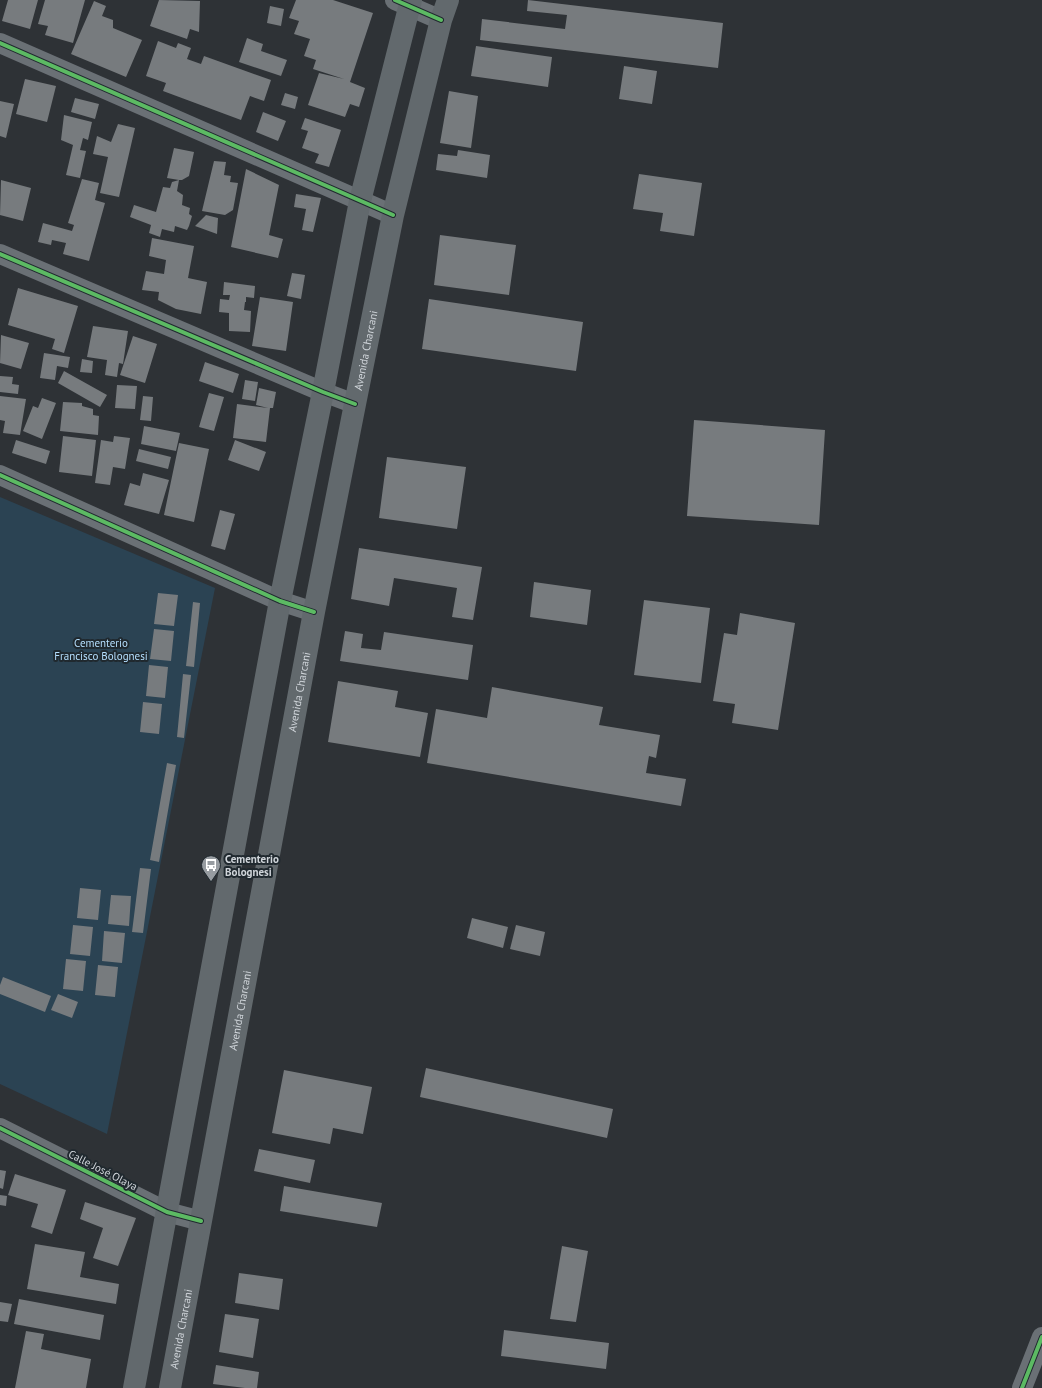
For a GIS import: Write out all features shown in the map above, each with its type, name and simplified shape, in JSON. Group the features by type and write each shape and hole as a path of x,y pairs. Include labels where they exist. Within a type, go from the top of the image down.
{"main road":[{"path":"134,1388 280,601 360,201 405,2"},
{"name":"Avenida Charcani","path":"170,1388 314,612 355,404 393,215 444,10"}],"street":[{"path":"405,2 444,10"},
{"path":"0,43 393,215"},
{"path":"0,254 323,392 355,404"},
{"path":"0,475 280,601 314,612"},
{"name":"Calle José Olaya","path":"0,1128 167,1212 201,1221"},
{"path":"1022,1388 1042,1336"}],"green space":[{"name":"Cementerio Francisco Bolognesi","path":"0,497 215,588 107,1134 0,1084"}],"building":[{"path":"8,0 38,0 30,29 2,21"},
{"path":"45,0 85,0 73,43 45,35 48,26 38,24"},
{"path":"159,0 200,1 199,32 190,29 187,39 150,26"},
{"path":"296,0 333,0 373,13 350,82 365,88 359,107 350,104 345,117 308,105 319,73 344,79 313,69 316,60 304,56 310,39 294,34 299,21 289,18"},
{"path":"528,0 723,23 718,68 480,40 482,19 565,29 567,15 527,11"},
{"path":"94,1 106,6 102,16 113,20 113,28 142,40 126,77 71,54"},
{"path":"270,6 284,9 281,26 267,23"},
{"path":"247,38 263,44 261,51 287,60 281,76 239,62"},
{"path":"158,41 176,48 178,43 191,48 187,59 201,64 204,56 271,80 264,101 250,96 241,120 163,91 166,83 146,76"},
{"path":"476,46 552,57 548,87 471,76"},
{"path":"624,66 657,71 652,104 619,99"},
{"path":"25,79 56,86 47,122 16,114"},
{"path":"449,91 478,96 471,148 440,143"},
{"path":"285,93 298,97 295,109 281,105"},
{"path":"75,98 99,104 95,119 71,112"},
{"path":"0,101 14,104 6,138 0,136"},
{"path":"263,112 286,121 278,141 256,132"},
{"path":"64,115 92,122 88,140 83,138 80,150 86,151 80,178 66,175 73,145 61,140"},
{"path":"305,118 341,130 329,167 315,163 319,154 302,148 308,131 301,129"},
{"path":"118,124 135,128 119,197 100,193 108,157 93,154 97,136 111,142"},
{"path":"174,148 194,152 189,176 182,180 167,178"},
{"path":"458,150 490,155 487,178 436,170 438,154 457,156"},
{"path":"214,161 226,162 224,175 231,176 230,182 238,183 233,210 225,215 202,211"},
{"path":"246,169 279,185 269,235 283,239 278,258 231,247"},
{"path":"639,174 702,183 694,236 660,231 663,213 633,209"},
{"path":"82,179 99,183 95,200 105,203 89,261 63,254 66,243 52,240 51,245 38,242 43,223 72,231 74,225 68,223"},
{"path":"1,180 31,188 23,221 0,215"},
{"path":"179,180 177,191 183,195 182,205 190,208 189,214 192,216 187,230 175,226 174,232 162,229 160,237 149,233 151,225 130,217 134,205 156,212 163,187 170,188 172,182"},
{"path":"296,194 321,198 313,232 302,230 306,209 294,207"},
{"path":"206,215 218,218 217,234 195,226"},
{"path":"440,235 516,245 509,295 434,285"},
{"path":"152,238 194,246 188,278 207,282 201,314 176,309 158,300 159,292 142,290 146,271 164,274 166,260 149,256"},
{"path":"292,273 305,275 301,299 287,296"},
{"path":"224,282 255,286 254,298 246,297 244,310 251,311 250,332 229,331 229,313 219,312 220,299 229,300 230,295 223,295"},
{"path":"18,288 78,306 64,353 52,349 55,339 8,325"},
{"path":"260,297 293,302 286,351 252,346"},
{"path":"429,299 583,322 576,371 422,349"},
{"path":"93,326 128,331 123,364 119,363 117,377 105,375 107,360 87,357"},
{"path":"1,335 29,343 21,369 0,363"},
{"path":"133,336 157,344 145,383 120,375"},
{"path":"44,353 70,357 68,368 57,366 55,380 40,378"},
{"path":"82,359 93,361 92,373 80,372"},
{"path":"205,362 239,374 233,393 199,381"},
{"path":"64,371 107,395 100,407 58,383"},
{"path":"0,376 13,377 12,384 19,385 18,394 0,392"},
{"path":"245,380 258,382 255,401 242,399"},
{"path":"117,385 137,386 135,409 115,408"},
{"path":"259,388 276,392 273,408 270,408 266,442 233,438 237,404 268,408 256,405"},
{"path":"209,393 224,397 214,431 199,427"},
{"path":"0,396 26,399 20,435 3,433 5,421 0,420"},
{"path":"143,396 153,397 151,421 140,420"},
{"path":"42,398 56,403 42,439 23,431 33,406 38,408"},
{"path":"63,402 82,403 82,406 93,409 93,415 99,416 98,435 60,431"},
{"path":"694,420 825,430 819,525 687,516"},
{"path":"144,426 180,433 176,451 141,444"},
{"path":"63,436 96,440 92,476 59,472"},
{"path":"114,436 130,438 125,469 113,467 110,485 95,483 101,440 113,442"},
{"path":"16,440 50,451 46,464 12,453"},
{"path":"235,440 266,452 259,471 228,460"},
{"path":"179,443 209,449 194,522 164,515"},
{"path":"139,449 171,457 168,469 136,461"},
{"path":"387,457 466,467 457,529 379,518"},
{"path":"143,473 169,480 159,514 124,505 130,483 140,486"},
{"path":"220,510 235,514 225,550 211,546"},
{"path":"359,548 482,567 473,620 452,617 457,588 394,578 389,606 351,599"},
{"path":"534,582 591,590 587,625 530,617"},
{"path":"158,593 178,595 174,626 154,624"},
{"path":"644,600 710,608 701,683 634,675"},
{"path":"193,602 200,603 194,667 186,666"},
{"path":"740,613 795,623 778,730 732,723 735,704 713,701 724,633 737,635"},
{"path":"154,629 174,631 171,661 150,659"},
{"path":"345,631 363,634 361,648 381,650 384,632 473,645 468,680 340,661"},
{"path":"149,665 168,667 165,698 146,696"},
{"path":"183,674 191,675 184,738 177,737"},
{"path":"338,681 398,691 395,707 428,713 420,757 328,742"},
{"path":"492,687 603,707 599,725 660,735 656,758 649,756 646,773 686,779 681,806 427,763 436,709 487,718"},
{"path":"143,702 162,704 159,734 140,732"},
{"path":"167,763 176,765 159,862 150,860"},
{"path":"140,868 151,869 143,933 132,932"},
{"path":"80,888 101,890 98,920 77,918"},
{"path":"111,895 131,896 129,926 108,924"},
{"path":"472,918 508,927 503,948 467,938"},
{"path":"73,925 93,927 90,956 70,954"},
{"path":"516,925 545,932 540,956 510,949"},
{"path":"104,931 125,933 122,963 102,961"},
{"path":"66,959 86,961 83,991 63,989"},
{"path":"98,965 118,967 115,997 95,995"},
{"path":"3,977 51,996 45,1012 0,994 0,985"},
{"path":"58,994 78,1002 72,1018 51,1010"},
{"path":"426,1068 613,1109 607,1138 420,1097"},
{"path":"284,1070 372,1087 363,1134 333,1128 330,1144 272,1133"},
{"path":"259,1149 315,1160 310,1183 254,1171"},
{"path":"0,1170 6,1171 3,1189 0,1188"},
{"path":"15,1174 66,1190 52,1234 31,1227 38,1204 8,1195"},
{"path":"284,1186 382,1203 377,1227 280,1211"},
{"path":"0,1195 7,1196 6,1206 0,1205"},
{"path":"85,1202 136,1218 118,1266 93,1258 103,1228 80,1219"},
{"path":"35,1244 85,1252 80,1277 119,1284 116,1304 27,1289"},
{"path":"562,1246 588,1251 576,1322 550,1319"},
{"path":"239,1273 283,1279 279,1310 235,1303"},
{"path":"19,1299 104,1315 100,1340 14,1324"},
{"path":"0,1302 12,1304 8,1322 0,1321"},
{"path":"225,1314 259,1319 253,1358 219,1352"},
{"path":"504,1330 609,1343 606,1369 501,1356"},
{"path":"26,1331 44,1334 41,1349 91,1359 86,1388 15,1388"},
{"path":"216,1365 259,1372 257,1388 213,1384"}],"cycle path":[{"path":"395,0 441,20"},
{"path":"0,43 393,215"},
{"path":"0,254 323,392 355,404"},
{"path":"0,475 280,601 314,612"},
{"path":"0,1128 167,1212 201,1221"},
{"path":"1022,1388 1042,1337"}],"place":[{"name":"Cementerio Bolognesi","path":"211,882"}]}
